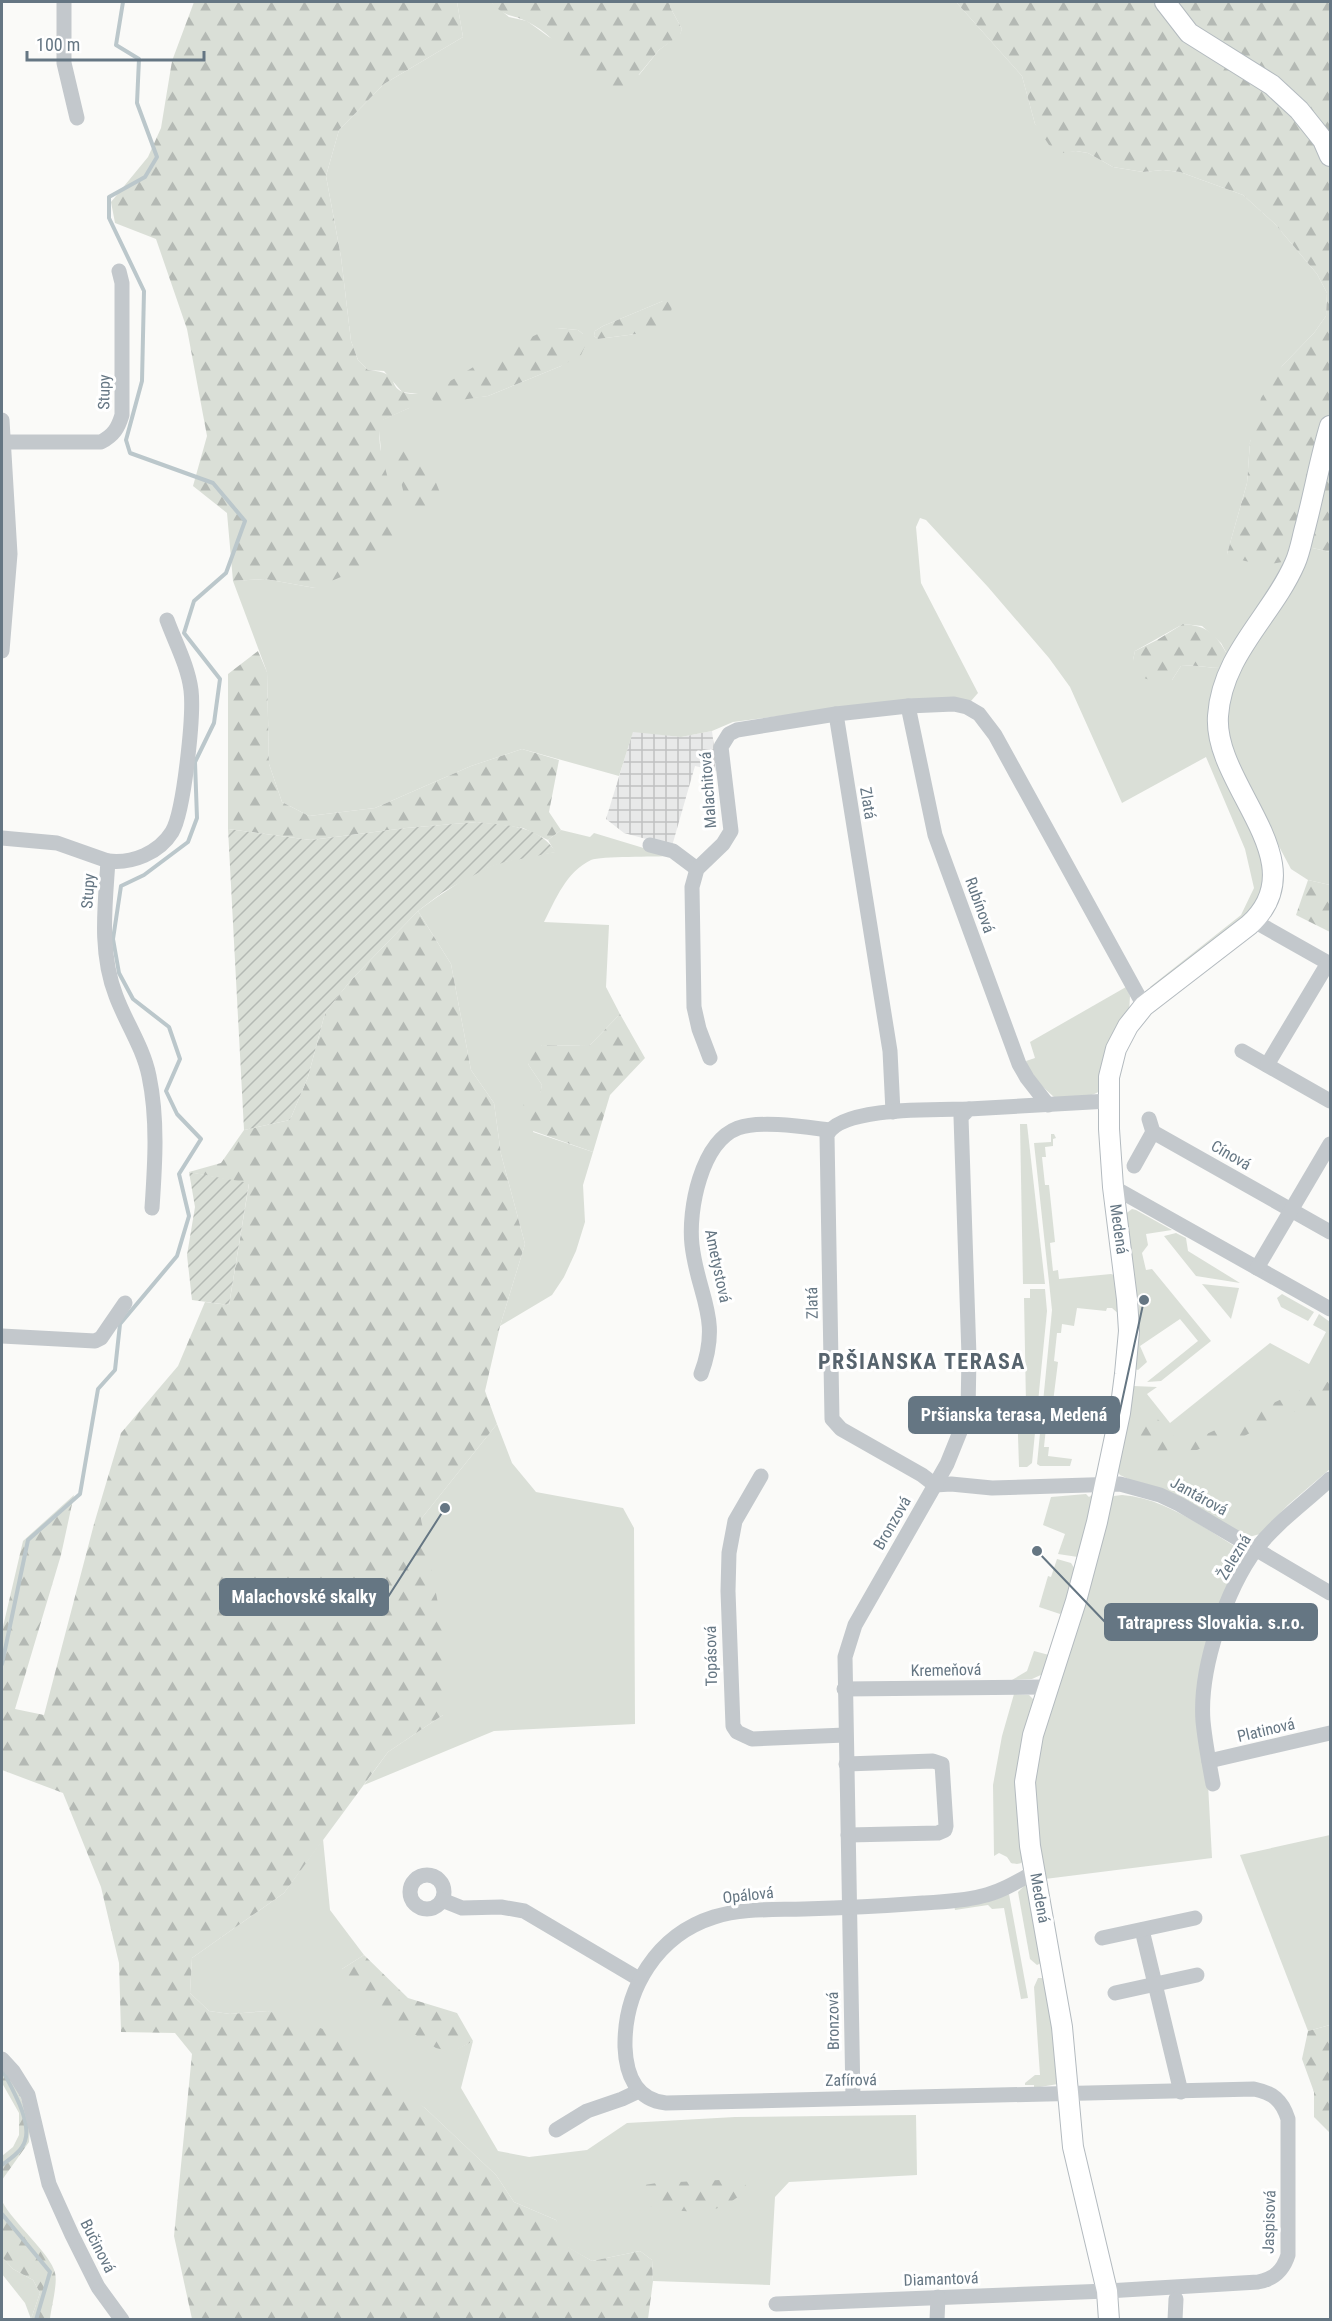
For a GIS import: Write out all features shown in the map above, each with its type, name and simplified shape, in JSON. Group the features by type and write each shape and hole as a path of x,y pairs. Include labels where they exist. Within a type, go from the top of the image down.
{"street":[{"path":"63,2 64,63 77,118"},
{"path":"1165,2 1189,33 1272,85 1299,110 1323,140 1330,156"},
{"name":"Stupy","path":"3,442 102,442 111,437 118,428 122,415 122,295 119,271"},
{"path":"2,420 10,554 2,651"},
{"path":"1113,1187 1108,1101 1110,1077 1116,1049 1128,1026 1144,1006 1254,921 1269,899 1273,868 1268,844 1232,776 1221,748 1218,717 1222,689 1234,658 1283,590 1297,560 1330,426"},
{"name":"Stupy","path":"152,1208 156,1149 149,1079 141,1049 122,1012 110,979 104,949 104,913 108,861 128,861 155,850 174,830 178,816 189,744 191,693 167,620"},
{"path":"836,714 908,706 960,705 979,714 987,722 1144,1006"},
{"name":"Rubínová","path":"908,706 935,835 1019,1064 1026,1078 1048,1105"},
{"name":"Malachitová","path":"698,869 723,844 730,831 721,754 721,747 729,734 745,727 836,714"},
{"name":"Zlatá","path":"836,714 890,1051 893,1112"},
{"path":"2,837 57,843 108,861"},
{"path":"650,845 673,851 698,869 692,887 694,1006 699,1029 710,1058"},
{"path":"1254,921 1329,963 1267,1065"},
{"path":"1242,1051 1330,1101"},
{"path":"829,1130 859,1116 893,1112 1108,1101"},
{"name":"Bronzová","path":"853,2098 845,1657 855,1624 935,1485 968,1412 969,1356 960,1121 969,1108"},
{"name":"Ametystová","path":"701,1374 709,1345 710,1320 695,1261 691,1229 697,1189 708,1160 724,1138 740,1127 765,1125 829,1130"},
{"name":"Cínová","path":"1134,1166 1151,1126 1330,1232"},
{"name":"Zlatá","path":"829,1130 827,1142 831,1410 835,1425 922,1475 935,1485"},
{"path":"1257,1268 1330,1144"},
{"name":"Medená","path":"1113,1187 1330,1310"},
{"name":"Medená","path":"1109,2319 1107,2291 1073,2147 1062,2027 1027,1820 1025,1782 1033,1736 1076,1600 1106,1484 1121,1404 1129,1331 1124,1266 1113,1187"},
{"path":"2,1336 95,1341 100,1338 125,1303"},
{"name":"Topásová","path":"762,1476 735,1521 729,1553 732,1726 737,1732 752,1739 845,1735"},
{"name":"Železná","path":"1213,1784 1203,1719 1204,1694 1211,1650 1225,1609 1256,1550 1287,1516 1330,1479"},
{"path":"935,1485 951,1484 992,1488 1106,1484"},
{"name":"Jantárová","path":"1106,1484 1120,1484 1160,1495 1330,1593"},
{"name":"Kremeňová","path":"844,1689 1048,1687"},
{"name":"Platinová","path":"1209,1761 1330,1733"},
{"path":"846,1764 933,1761 942,1764 946,1826 945,1830 938,1833 848,1835"},
{"path":"849,1908 980,1897 1004,1889 1035,1872"},
{"path":"442,1900 462,1908 501,1907 524,1911 639,1979"},
{"name":"Opálová","path":"639,2091 629,2074 625,2039 627,2015 639,1979 655,1957 675,1938 712,1917 740,1911 849,1908"},
{"path":"1102,1938 1195,1918"},
{"path":"1142,1929 1181,2092"},
{"path":"1115,1993 1197,1975"},
{"name":"Bučinová","path":"2,2059 13,2071 28,2095 49,2184 98,2286 122,2319"},
{"name":"Jaspisová","path":"1068,2094 1254,2089 1267,2091 1276,2097 1284,2106 1288,2119 1288,2255 1285,2267 1276,2275 1257,2282 1107,2291"},
{"path":"556,2130 586,2111 622,2100 639,2091"},
{"name":"Zafírová","path":"639,2091 648,2098 666,2103 1068,2094"},
{"name":"Diamantová","path":"776,2304 1107,2291"},
{"path":"937,2319 939,2297"},
{"path":"1175,2319 1176,2299"}],"shaded area":[{"path":"633,731 681,737 712,731 717,771 695,766 672,846 624,833 606,819"}],"green space":[{"path":"194,2 457,2 463,37 384,84 339,130 326,176 341,257 351,341 358,360 368,370 390,376 398,389 406,393 418,394 420,398 418,404 383,420 380,428 380,445 391,496 394,545 369,565 315,588 265,579 233,581 227,513 193,486 207,436 187,329 156,239 115,223 111,202 148,157 161,128 172,61"},
{"path":"457,2 491,2 509,17 527,21 549,37 639,75 659,50 680,34 682,29 670,7 670,2 956,2 1022,76 1035,124 1064,152 1088,153 1113,167 1143,172 1163,170 1180,172 1243,195 1275,224 1317,274 1327,293 1326,316 1314,333 1282,366 1250,442 1247,483 1227,554 1289,560 1227,654 1221,643 1202,626 1183,624 1135,651 1133,660 1172,680 1181,666 1221,668 1214,690 1263,849 1266,886 1250,916 1154,988 1150,987 1241,915 1254,888 1245,849 1206,757 1122,803 1070,687 1049,658 988,587 926,520 920,518 916,527 921,583 978,693 971,701 787,715 733,722 712,731 681,737 633,732 619,776 522,749 471,766 375,808 309,816 282,802 269,764 267,672 233,581 265,579 315,588 381,451 379,429 382,420 409,408 418,394 402,392 384,371 368,370 358,360 351,341 341,257 326,176 339,130 384,84 463,37","holes":["663,301 636,334 598,339 594,336 595,331 603,326","557,328 578,330 583,334 561,366 488,396 434,402"]},
{"path":"491,2 670,2 670,7 682,29 680,35 659,50 627,89 616,93 592,78 540,29 505,13"},
{"path":"956,2 1330,2 1330,552 1308,547 1291,559 1265,564 1240,560 1227,554 1247,483 1250,442 1261,398 1282,366 1314,333 1326,316 1327,293 1317,274 1275,224 1243,195 1180,172 1163,170 1143,172 1113,167 1088,153 1076,151 1064,153 1049,145 1035,124 1022,76"},
{"path":"663,301 669,302 672,307 670,317 662,328 598,339 594,336 595,331 603,326"},
{"path":"557,328 578,330 583,334 585,346 581,355 561,366 488,396 440,403 434,402 431,397 432,392 490,357 546,330"},
{"path":"407,446 415,446 423,451 441,495 440,504 430,516 417,520 407,515 404,509 403,490 397,466 399,454"},
{"path":"1308,547 1330,552 1330,885 1308,880 1291,869 1234,762 1224,722 1229,688"},
{"path":"1183,624 1204,629 1214,636 1227,654 1221,668 1181,666 1172,680 1159,683 1138,676 1133,660 1135,651"},
{"path":"258,651 267,672 269,764 282,802 309,816 375,808 471,766 522,749 559,760 549,812 561,830 548,840 523,828 477,822 311,840 228,829 228,674"},
{"path":"477,822 531,831 540,836 556,852 487,868 443,892 418,911 351,980 325,1013 308,1077 290,1120 244,1130 228,829 311,840"},
{"path":"561,830 590,837 594,833 670,856 591,860 582,865 568,879 544,922 609,925 606,987 620,1014 589,1046 542,1045 528,1064 542,1085 533,1132 593,1152 583,1185 585,1222 576,1251 564,1277 552,1295 500,1326 525,1244 501,1154 494,1103 471,1070 451,964 418,911 460,882 486,868 512,860 555,852 548,840"},
{"path":"1308,880 1330,885 1330,932 1296,915"},
{"path":"418,911 451,964 471,1070 494,1103 501,1154 525,1244 500,1326 485,1391 497,1424 421,1519 444,1633 443,1715 388,1752 284,1893 192,1958 190,1993 209,2011 230,2014 268,2011 323,2029 425,2108 496,2175 514,2202 556,2220 567,2238 568,2247 592,2261 640,2251 652,2260 653,2281 648,2319 192,2319 174,2236 192,2054 175,2033 121,2032 119,1963 101,1887 63,1793 2,1770 2,1631 23,1541 74,1495 61,1555 15,1709 44,1715 94,1524 121,1433 178,1366 205,1302 229,1305 249,1184 189,1172 221,1163 244,1130 290,1120 308,1077 325,1013 351,980"},
{"path":"1126,987 1130,996 1129,1014 1104,1088 1087,1096 1055,1098 1031,1076 1026,1061 1035,1058 1030,1042"},
{"path":"620,1014 645,1058 610,1095 593,1152 533,1131 521,1115 525,1100 540,1093 542,1085 528,1064 531,1051 542,1045 589,1046"},
{"path":"1020,1124 1027,1124 1045,1284 1023,1284"},
{"path":"1051,1134 1054,1134 1056,1138 1053,1139 1053,1146 1045,1147 1046,1157 1042,1157 1045,1185 1049,1185 1055,1242 1050,1243 1053,1271 1058,1270 1059,1279 1114,1275 1120,1315 1112,1308 1107,1308 1106,1311 1077,1308 1074,1326 1062,1324 1061,1333 1057,1333 1054,1361 1058,1362 1051,1418 1047,1418 1044,1447 1049,1447 1048,1456 1072,1459 1070,1466 1040,1466 1037,1464 1052,1310 1034,1143 1051,1142"},
{"path":"189,1172 249,1183 229,1305 192,1300 187,1255 195,1207"},
{"path":"1132,1209 1172,1230 1146,1234 1148,1245 1142,1253 1146,1270 1152,1269 1211,1341 1161,1381 1147,1382 1198,1341 1180,1319 1140,1346 1147,1362 1138,1370 1135,1369 1139,1307 1124,1215"},
{"path":"1176,1233 1186,1238 1188,1251 1240,1283 1196,1276 1164,1236"},
{"path":"1202,1284 1239,1288 1231,1319"},
{"path":"1030,1289 1045,1289 1047,1311 1032,1463 1027,1467 1019,1467 1017,1405 1026,1404 1024,1298 1030,1298"},
{"path":"1282,1294 1314,1312 1308,1321 1281,1307 1277,1298"},
{"path":"1319,1314 1330,1322 1330,1469 1288,1505 1260,1534 1249,1537 1120,1475 1117,1471 1133,1386 1157,1387 1147,1394 1170,1423 1270,1343 1309,1364 1326,1332 1313,1325"},
{"path":"1323,1382 1330,1382 1330,1404 1284,1414 1239,1439 1213,1443 1197,1450 1147,1451 1139,1442 1139,1418 1144,1412 1153,1415 1164,1425 1167,1432 1174,1436 1196,1439"},
{"path":"497,1424 512,1463 536,1492 623,1508 634,1528 635,1724 494,1731 364,1785 388,1752 443,1715 421,1519"},
{"path":"1086,1494 1089,1497 1092,1495 1094,1499 1078,1557 1058,1554 1065,1534 1043,1525 1051,1497"},
{"path":"1122,1495 1154,1502 1186,1516 1244,1552 1206,1641 1208,1784 1212,1858 1045,1879 1033,1809 1033,1758 1109,1501 1114,1496"},
{"path":"1057,1559 1071,1563 1076,1571 1065,1609 1060,1614 1039,1607 1048,1576 1051,1577"},
{"path":"1034,1651 1049,1655 1043,1674 1032,1679 1012,1680 1027,1671"},
{"path":"1014,1694 1029,1695 1034,1700 1027,1858 1018,1864 1011,1863 1007,1857 999,1853 994,1856 993,1785 1002,1736"},
{"path":"1330,1835 1330,2025 1308,2031 1240,1855"},
{"path":"323,1839 330,1910 364,1955 342,1969 453,2051 473,2041 461,2088 498,2151 529,2157 587,2150 627,2123 735,2117 916,2115 917,2175 789,2182 775,2197 770,2285 653,2281 652,2260 640,2251 592,2261 567,2247 556,2220 514,2202 496,2175 425,2108 268,2011 230,2014 209,2011 190,1993 192,1958 284,1893"},
{"path":"1025,1885 1028,1887 1043,1962 1037,1965 1030,1959 1018,1892"},
{"path":"1009,1894 1028,1998 1021,1999 1004,1908 992,1909 988,1905 955,1910 954,1905"},
{"path":"364,1955 408,1998 457,2013 473,2041 453,2052 436,2048 344,1989 342,1969"},
{"path":"1038,1978 1042,1978 1049,1985 1058,2084 1034,2088 1034,2085 1025,2085 1025,2083 1035,2075 1040,2075 1034,1987"},
{"path":"1330,2025 1330,2133 1314,2117 1314,2092 1302,2059 1308,2031"},
{"path":"2,2065 16,2083 30,2126 29,2142 2,2180 2,2156 13,2147 19,2135 19,2113 2,2083"},
{"path":"741,2179 749,2190 715,2209 690,2211 664,2209 648,2206 641,2197 644,2185"},
{"path":"2,2201 52,2265 56,2283 50,2319 31,2319 40,2293 33,2280 13,2269 2,2257"},
{"path":"2,2257 13,2269 33,2280 40,2293 31,2319 25,2303 2,2274"}],"waterway":[{"path":"2,1664 28,1540 80,1494 98,1389 115,1370 120,1324 177,1256 189,1216 179,1174 201,1139 177,1114 166,1091 180,1059 169,1027 133,999 119,973 113,939 121,886 144,875 188,842 197,818 195,762 214,723 220,679 184,633 194,601 226,573 245,521 213,483 130,453 126,440 142,381 144,291 109,218 109,197 145,177 157,157 137,103 139,59 116,45 123,2"},
{"path":"2,2069 20,2104 26,2124 25,2141 21,2148 2,2165"},
{"path":"2,2214 50,2272 36,2320"}],"place":[{"name":"Pršianska terasa, Medená","path":"1144,1300"},
{"name":"Malachovské skalky","path":"445,1508"},
{"name":"Tatrapress Slovakia. s.r.o.","path":"1037,1551"}],"district":[{"name":"PRŠIANSKA TERASA","path":"922,1361"}]}
